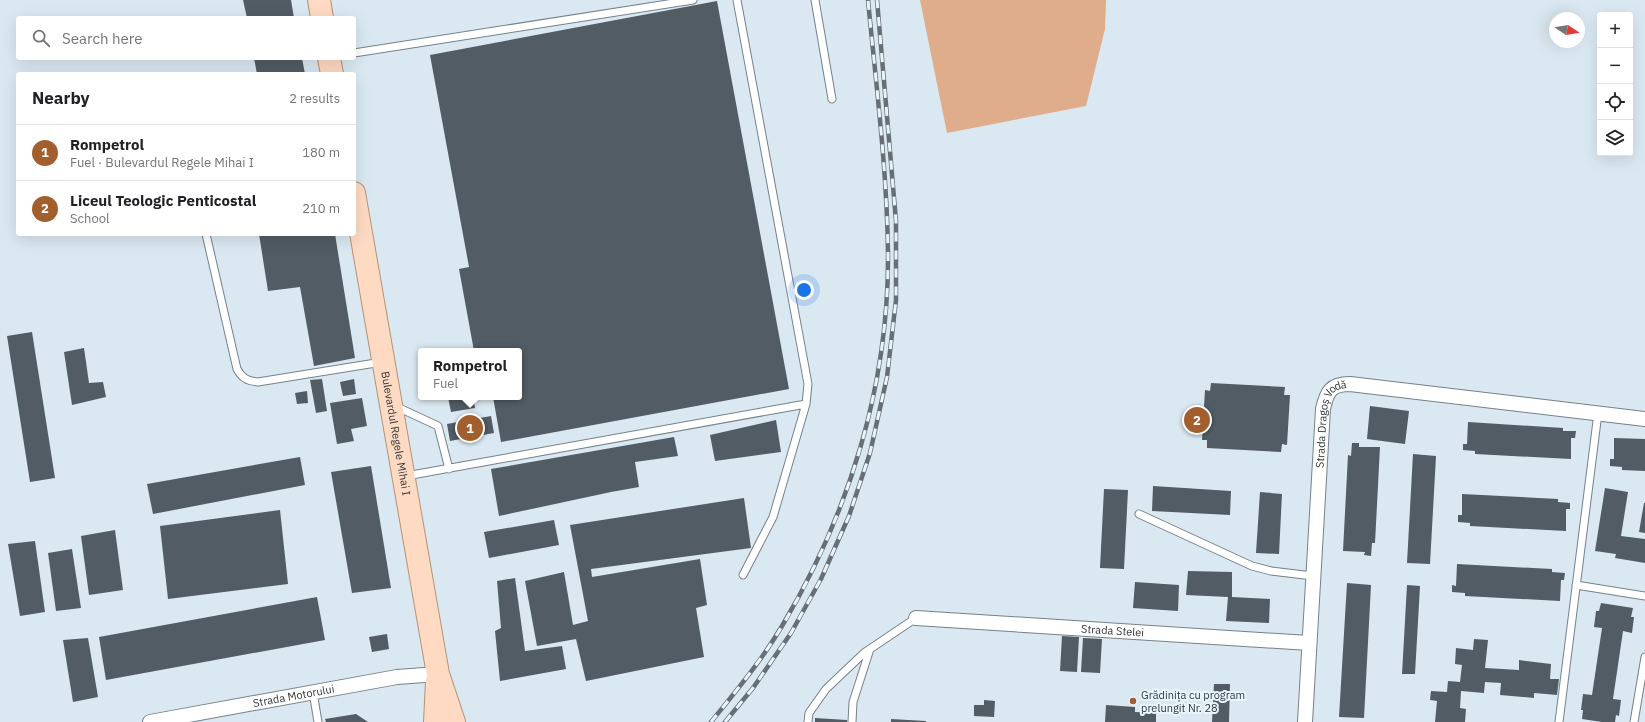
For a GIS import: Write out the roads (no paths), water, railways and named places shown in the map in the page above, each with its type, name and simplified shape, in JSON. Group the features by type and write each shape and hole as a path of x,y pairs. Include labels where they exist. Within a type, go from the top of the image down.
{"main road":[{"path":"319,0 322,16"},
{"path":"329,60 332,72"},
{"name":"Bulevardul Regele Mihai I","path":"356,204 438,674 454,722"},
{"name":"Bulevardul Regele Mihai I","path":"435,722 438,674"}],"street":[{"name":"Strada Dragoș Vodă","path":"1305,722 1323,409 1325,398 1331,388 1339,384 1350,384 1598,413"},
{"path":"1598,413 1645,419"},
{"name":"Strada Stelei","path":"916,618 1309,643"},
{"name":"Strada Motorului","path":"150,722 199,718 313,692 397,677 438,674"}],"lane":[{"path":"356,53 693,0"},
{"path":"737,0 808,384 806,404 773,517 744,574"},
{"path":"815,0 832,99"},
{"path":"206,236 237,369 242,378 250,382 258,382 384,361"},
{"path":"391,404 438,426 449,469"},
{"path":"404,477 806,404"},
{"path":"1559,722 1598,413"},
{"path":"1139,514 1252,566 1271,571 1313,576"},
{"path":"1576,585 1645,596"},
{"path":"808,722 809,713 826,689 870,649 916,618"},
{"path":"852,722 854,702 870,649"},
{"path":"1634,722 1645,657"},
{"path":"313,692 318,722"}],"railway":[{"path":"711,722 766,651 806,583 827,539 845,494 873,399 881,351 886,302 888,253 886,190 868,0"},
{"path":"725,722 753,688 791,633 821,579 849,516 870,453 887,377 896,300 896,221 877,0"}],"place":[{"name":"Liceul Teologic Penticostal","path":"1197,420"},
{"name":"Rompetrol","path":"470,428"},
{"name":"Grădinița cu program prelungit Nr. 28","path":"1133,701"}]}
